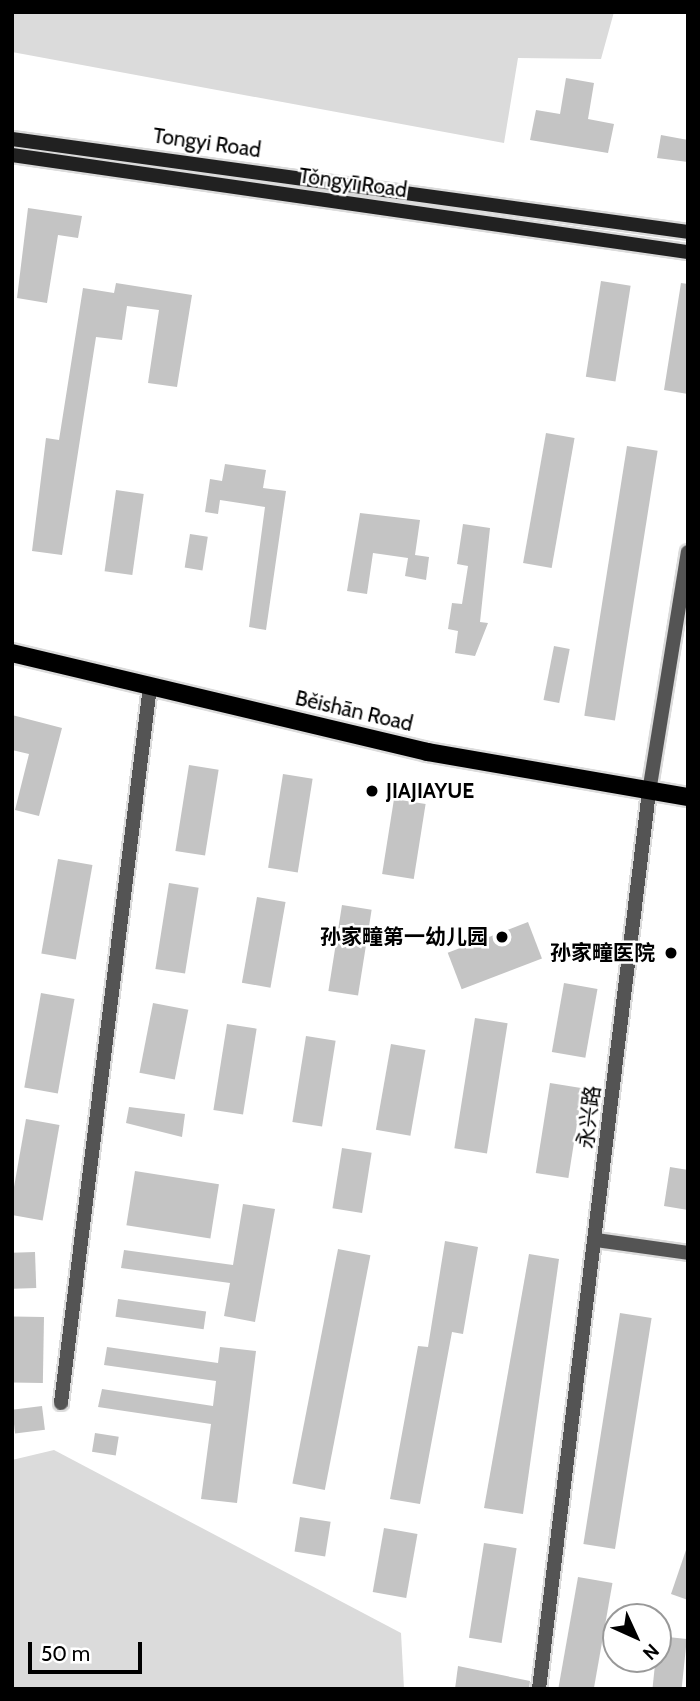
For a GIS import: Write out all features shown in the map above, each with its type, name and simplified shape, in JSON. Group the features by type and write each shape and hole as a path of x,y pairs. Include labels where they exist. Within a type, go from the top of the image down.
{"main road":[{"name":"Tongyi Road","path":"12,139 688,232"},
{"name":"Tǒngyī Road","path":"12,155 688,252"},
{"name":"Běishān Road","path":"12,653 427,752 688,797"}],"street":[{"name":"永兴路","path":"539,1689 649,792 688,551"},
{"path":"61,1404 150,686"},
{"path":"596,1240 688,1253"}],"shaded area":[{"path":"12,12 614,12 601,59 518,58 504,143 12,52"},
{"path":"54,1450 401,1633 404,1689 12,1689 12,1460"}],"building":[{"path":"566,78 594,83 588,119 614,124 608,153 530,140 536,110 560,114"},
{"path":"661,135 688,140 688,162 657,158"},
{"path":"28,208 82,216 78,238 58,235 47,303 17,298"},
{"path":"601,281 631,286 615,381 586,377"},
{"path":"116,283 192,295 177,387 148,383 159,310 127,306 122,340 96,337 62,555 32,551 46,438 59,440 83,288 114,293"},
{"path":"681,283 688,284 688,394 664,390"},
{"path":"546,433 575,438 552,568 523,563"},
{"path":"627,446 658,451 615,720 584,716"},
{"path":"225,464 266,470 263,488 286,491 266,630 249,627 265,507 220,500 218,514 205,512 210,479 222,481"},
{"path":"116,490 144,494 132,575 105,571"},
{"path":"360,513 420,520 415,555 429,557 426,580 405,576 408,558 373,553 367,594 347,591"},
{"path":"463,524 490,528 480,622 488,623 475,656 455,653 458,631 448,629 452,603 462,604 468,566 457,564"},
{"path":"190,534 208,537 202,570 185,568"},
{"path":"554,646 570,649 559,703 544,700"},
{"path":"12,715 62,728 39,816 15,810 29,754 12,750"},
{"path":"189,765 219,770 205,856 175,851"},
{"path":"283,774 313,779 298,873 268,868"},
{"path":"394,799 426,804 414,879 382,874"},
{"path":"58,859 92,865 76,960 41,954"},
{"path":"169,883 199,888 185,974 155,969"},
{"path":"257,897 286,902 270,988 242,983"},
{"path":"342,905 372,910 358,996 328,991"},
{"path":"528,922 542,958 462,989 448,953"},
{"path":"564,983 597,989 585,1058 552,1052"},
{"path":"41,993 74,999 58,1093 24,1088"},
{"path":"153,1003 188,1010 175,1080 139,1073"},
{"path":"475,1018 508,1023 487,1154 454,1148"},
{"path":"227,1024 257,1029 243,1115 213,1110"},
{"path":"306,1036 336,1041 322,1127 292,1122"},
{"path":"391,1044 425,1050 410,1136 376,1130"},
{"path":"550,1083 583,1088 568,1178 536,1173"},
{"path":"129,1107 185,1114 182,1137 126,1123"},
{"path":"26,1119 59,1125 43,1220 12,1215 12,1198"},
{"path":"342,1148 372,1153 362,1213 332,1208"},
{"path":"670,1167 688,1170 688,1210 664,1206"},
{"path":"135,1171 219,1184 210,1239 126,1225"},
{"path":"243,1204 275,1209 255,1322 224,1316 230,1283 121,1268 124,1250 233,1265"},
{"path":"445,1241 478,1247 463,1334 452,1332 420,1504 390,1499 418,1346 428,1347"},
{"path":"338,1249 370,1255 325,1490 292,1484"},
{"path":"35,1252 36,1288 13,1289 12,1253"},
{"path":"529,1254 559,1259 523,1514 484,1508"},
{"path":"118,1299 206,1311 204,1329 115,1317"},
{"path":"620,1313 652,1318 615,1549 583,1544"},
{"path":"13,1316 44,1317 43,1383 12,1382"},
{"path":"107,1347 218,1363 220,1347 256,1351 237,1503 201,1499 211,1424 98,1407 102,1389 213,1406 216,1381 104,1365"},
{"path":"42,1406 45,1430 15,1433 12,1410"},
{"path":"95,1433 119,1437 116,1456 92,1452"},
{"path":"300,1517 331,1522 325,1556 295,1552"},
{"path":"384,1528 417,1534 406,1598 373,1592"},
{"path":"484,1543 517,1548 502,1643 469,1638"},
{"path":"686,1550 688,1551 688,1600 671,1594"},
{"path":"578,1577 612,1583 609,1603 602,1603 602,1642 594,1689 558,1689"},
{"path":"672,1637 687,1639 682,1689 652,1689 654,1673 672,1673"},
{"path":"458,1666 530,1681 529,1689 455,1689"}],"place":[{"name":"JIAJIAYUE","path":"372,791"},
{"name":"孙家疃第一幼儿园","path":"502,937"},
{"name":"孙家疃医院","path":"671,953"}]}
